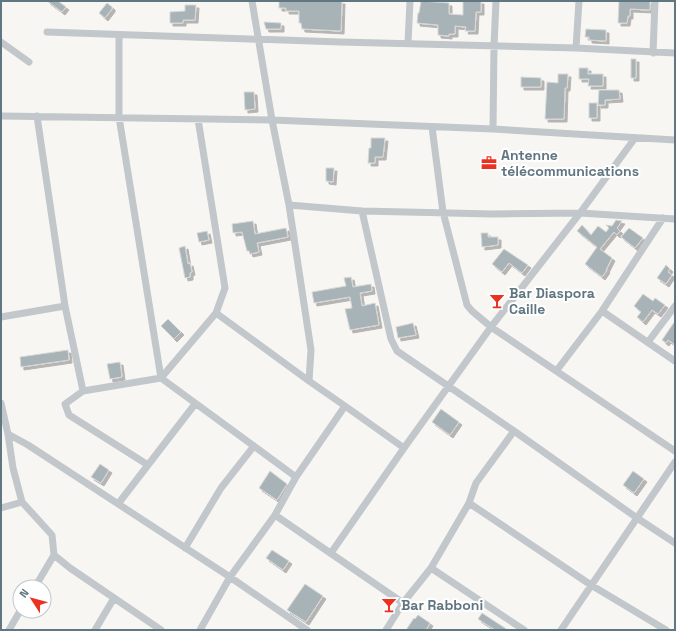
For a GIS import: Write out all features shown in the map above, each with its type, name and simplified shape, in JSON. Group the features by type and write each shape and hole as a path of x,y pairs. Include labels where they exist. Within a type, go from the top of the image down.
{"street":[{"path":"252,1 272,120 289,205 311,350 309,381"},
{"path":"408,44 410,1"},
{"path":"492,129 496,1"},
{"path":"576,48 579,1"},
{"path":"652,53 655,1"},
{"path":"47,32 576,48 675,53"},
{"path":"119,35 119,117 161,378 296,477"},
{"path":"1,42 29,62"},
{"path":"1,116 272,120 492,129 675,140"},
{"path":"37,116 65,306 83,391"},
{"path":"148,465 69,415 65,404 83,391 161,378 216,313 224,288 198,119"},
{"path":"432,127 443,212 467,305 491,327 674,448"},
{"path":"331,553 491,327 580,213 635,138"},
{"path":"289,205 362,210 493,214 580,213 675,219"},
{"path":"362,210 391,339 397,351 675,543"},
{"path":"557,370 602,311 663,218"},
{"path":"1,316 65,306"},
{"path":"648,342 675,306"},
{"path":"602,311 675,361"},
{"path":"216,313 404,448"},
{"path":"1,403 8,434 12,468 22,502 52,535 54,555 40,579"},
{"path":"118,504 195,404"},
{"path":"200,630 230,577 275,515 296,477 345,406"},
{"path":"386,630 430,568 469,503 476,483 514,431"},
{"path":"8,434 28,445 230,577 307,630"},
{"path":"185,548 221,488 254,446"},
{"path":"561,630 675,462"},
{"path":"1,508 22,502"},
{"path":"469,503 591,585 666,630"},
{"path":"275,515 403,604"},
{"path":"54,555 70,568 161,630"},
{"path":"430,568 524,630"},
{"path":"95,630 114,598"},
{"path":"9,630 15,619"}],"building":[{"path":"47,1 58,1 66,7 62,12"},
{"path":"279,1 342,1 341,31 302,29 301,23 299,23 299,11 286,11 286,8 279,8"},
{"path":"421,1 449,3 449,14 463,15 463,1 481,1 481,12 476,12 475,31 465,31 466,27 455,26 455,34 449,34 449,36 438,35 438,25 417,23"},
{"path":"619,1 650,1 650,10 630,9 630,16 628,16 627,23 618,23"},
{"path":"107,3 112,7 112,9 105,18 99,13"},
{"path":"185,5 196,5 195,20 183,20 183,23 170,23 170,12 185,11"},
{"path":"264,22 281,23 281,29 266,29"},
{"path":"586,29 606,30 606,41 589,40 589,37 585,37"},
{"path":"631,59 636,59 636,78 631,78"},
{"path":"579,68 588,68 588,74 603,74 603,86 588,86 589,79 579,79"},
{"path":"558,74 568,74 567,88 565,88 564,119 545,119 547,82 558,83"},
{"path":"521,77 541,78 541,87 521,87"},
{"path":"599,90 619,90 620,99 605,100 605,105 598,105"},
{"path":"244,92 254,92 255,109 245,110"},
{"path":"589,103 597,103 597,118 589,118"},
{"path":"371,138 385,138 383,157 375,157 375,163 368,163"},
{"path":"326,168 334,168 333,182 326,181"},
{"path":"616,220 622,221 617,228 620,231 617,235 614,232 600,249 612,258 602,277 585,264 597,247 577,231 582,225 591,235 598,226 606,232 609,228 606,225 612,226"},
{"path":"253,221 255,234 286,228 288,237 257,243 259,252 250,254 249,251 247,251 242,232 233,233 232,224"},
{"path":"629,228 643,238 635,248 621,237"},
{"path":"207,231 209,240 199,242 197,233"},
{"path":"481,233 488,233 488,237 498,237 498,245 482,247"},
{"path":"185,246 188,264 190,263 192,272 190,273 190,277 185,278 179,248"},
{"path":"504,249 528,265 522,273 509,263 502,272 492,264"},
{"path":"666,265 670,269 668,272 672,275 666,284 657,278"},
{"path":"351,277 353,287 371,284 372,291 360,293 362,306 375,303 379,325 350,330 345,309 352,308 350,297 314,303 312,292 346,286 344,278"},
{"path":"643,294 653,301 655,298 665,305 658,314 652,310 643,322 637,317 641,312 634,306"},
{"path":"168,319 181,332 174,339 161,326"},
{"path":"675,321 675,345 668,340 666,343 662,340"},
{"path":"413,323 416,335 398,338 396,327"},
{"path":"68,350 69,360 21,367 20,357"},
{"path":"120,362 122,377 110,379 107,364"},
{"path":"441,409 459,422 450,435 432,422"},
{"path":"100,464 109,470 101,483 91,477"},
{"path":"270,471 287,484 277,500 259,488"},
{"path":"633,471 644,479 634,493 623,485"},
{"path":"272,550 289,561 283,570 266,558"},
{"path":"305,584 323,596 306,622 287,610"},
{"path":"482,613 508,630 495,630 478,619"},
{"path":"418,615 430,623 426,630 406,630 414,618 415,619"}],"place":[{"name":"Antenne télécommunications","path":"489,163"},
{"name":"Bar Diaspora Caille","path":"497,301"},
{"name":"Bar Rabboni","path":"389,605"}]}
